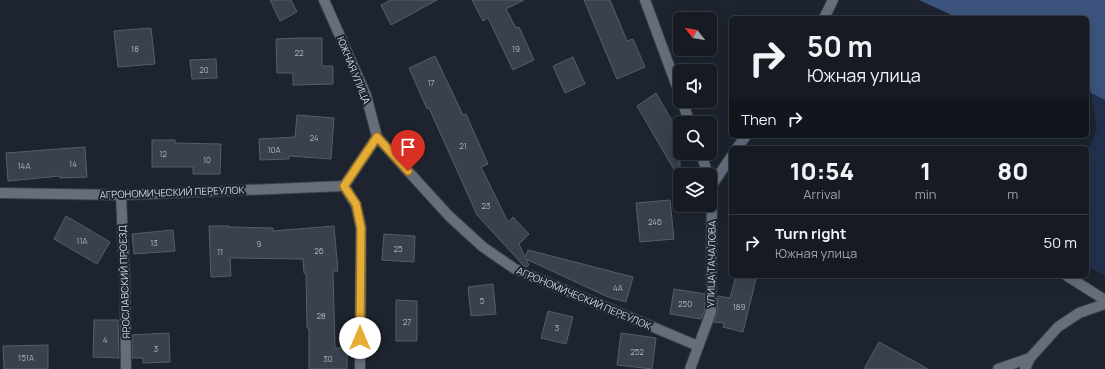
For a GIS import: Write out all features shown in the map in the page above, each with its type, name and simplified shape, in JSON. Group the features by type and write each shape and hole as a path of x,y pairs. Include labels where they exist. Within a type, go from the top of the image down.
{"street":[{"name":"ЮЖНАЯ УЛИЦА","path":"324,0 366,95 377,137"},
{"path":"644,0 673,77"},
{"path":"825,16 833,0"},
{"path":"360,369 361,228 356,204 344,186 377,137"},
{"name":"АГРОНОМИЧЕСКИЙ ПЕРЕУЛОК","path":"377,137 449,216 483,247 515,269 698,346"},
{"path":"717,174 729,160"},
{"name":"АГРОНОМИЧЕСКИЙ ПЕРЕУЛОК","path":"0,193 121,195 344,186"},
{"name":"ЯРОСЛАВСКИЙ ПРОЕЗД","path":"121,195 125,285 126,369"},
{"name":"УЛИЦА ТАЧАЛОВА","path":"690,369 711,312 711,212"},
{"path":"1070,278 1105,300"},
{"path":"1025,369 1030,358 1058,327 1079,313 1105,304"},
{"path":"998,369 1030,358"}],"shaded area":[{"path":"919,0 1105,0 1105,100 1091,93 1089,83 1089,16 954,16"},
{"path":"1091,93 1105,100 1105,276 1089,267 1089,148 1097,130"}],"building":[{"path":"270,0 291,0 297,12 280,21"},
{"path":"391,0 437,0 391,25 381,5"},
{"path":"472,0 524,0 506,9 516,28 519,27 534,60 513,70 488,18 483,21"},
{"path":"584,0 610,0 627,41 633,39 645,67 617,79"},
{"path":"151,28 155,64 118,67 114,31"},
{"path":"322,38 322,66 333,66 333,84 293,85 293,73 277,73 276,39"},
{"path":"435,56 463,115 466,114 488,164 481,167 508,222 513,217 529,234 519,244 525,257 528,250 633,277 626,302 608,297 526,259 529,265 526,267 477,215 429,108 427,109 409,68"},
{"path":"573,57 585,84 565,93 553,66"},
{"path":"216,59 217,78 192,79 190,60"},
{"path":"656,93 673,123 673,160 680,160 680,168 673,168 637,106"},
{"path":"297,115 334,118 331,159 289,156 289,159 260,160 259,139 295,137"},
{"path":"152,140 175,140 175,143 221,144 220,174 193,174 193,167 152,167"},
{"path":"85,147 87,177 60,178 60,176 8,181 6,153"},
{"path":"670,200 674,239 640,242 636,203"},
{"path":"66,216 110,242 97,264 54,239"},
{"path":"209,226 273,228 273,231 334,226 338,271 333,271 335,348 347,348 347,369 309,369 309,328 307,328 306,273 304,273 303,259 230,258 231,276 211,277"},
{"path":"173,230 175,251 134,254 132,234"},
{"path":"384,234 415,236 414,262 382,260"},
{"path":"735,278 756,279 743,332 723,327 724,323 714,322 717,312 718,296 730,298"},
{"path":"493,284 496,314 471,316 468,287"},
{"path":"674,289 705,294 705,311 701,319 670,314"},
{"path":"396,300 417,301 417,341 396,341"},
{"path":"548,311 573,317 566,344 541,338"},
{"path":"94,320 118,320 119,358 93,357"},
{"path":"169,333 170,362 143,363 143,358 132,358 132,335"},
{"path":"621,333 656,338 652,369 617,365"},
{"path":"879,342 928,369 864,369"},
{"path":"48,345 48,369 4,369 3,346"}],"route":[{"path":"360,338 361,228 356,204 344,186 377,137 408,171"}]}
